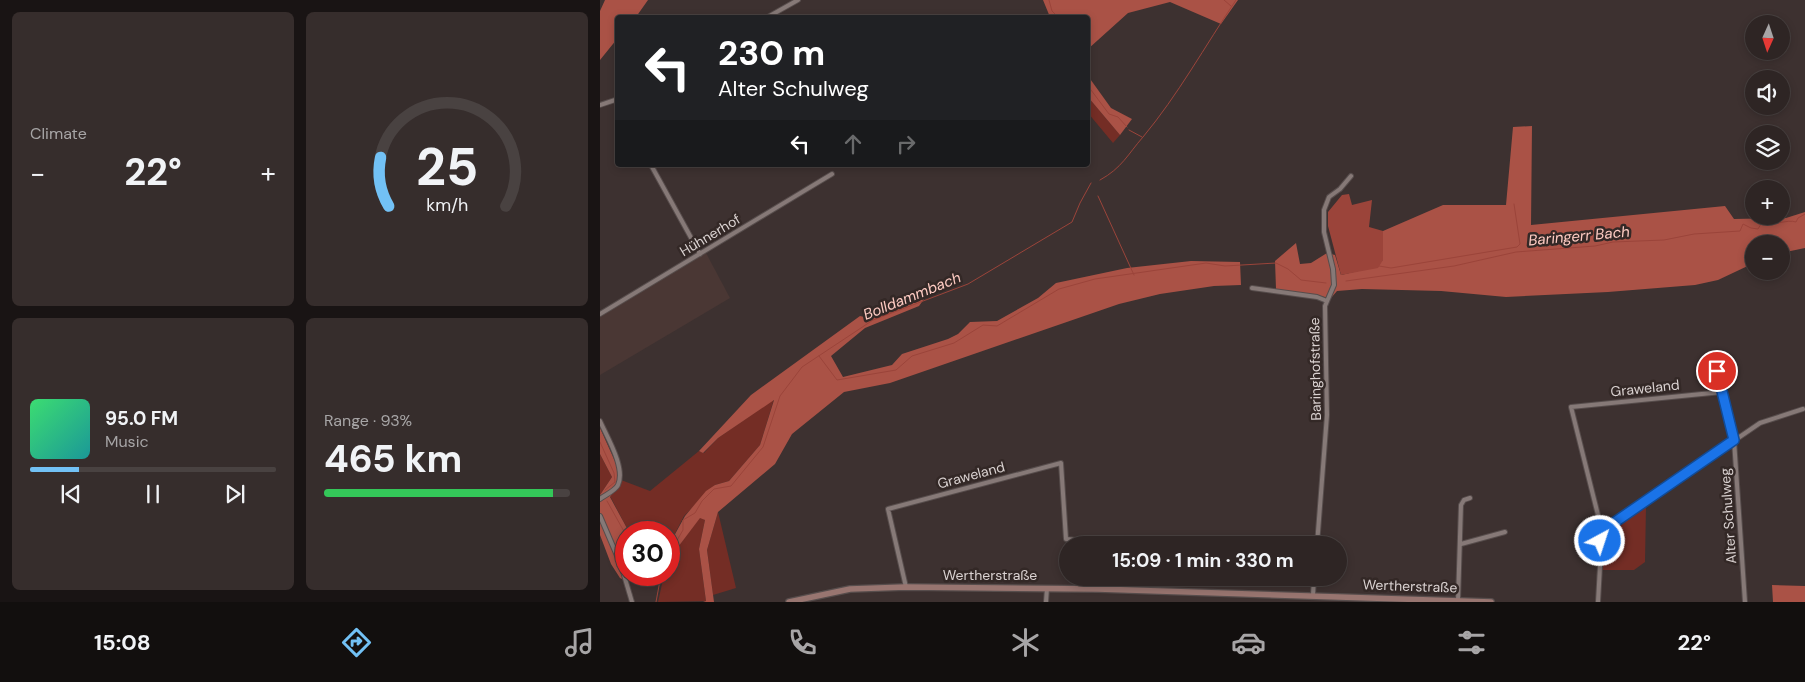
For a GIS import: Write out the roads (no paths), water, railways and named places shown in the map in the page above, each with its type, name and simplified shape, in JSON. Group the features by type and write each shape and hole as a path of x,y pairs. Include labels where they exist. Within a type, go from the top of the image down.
{"main road":[{"name":"Wertherstraße","path":"789,602 850,589 906,587 1047,588 1491,602"}],"street":[{"path":"771,15 798,0"},
{"path":"600,105 615,101"},
{"path":"652,167 700,254"},
{"name":"Hühnerhof","path":"600,314 832,174"},
{"name":"Baringhofstraße","path":"1318,536 1327,415 1325,306 1334,285 1323,223 1324,210 1329,197 1340,189 1351,176"},
{"path":"1252,288 1327,301"},
{"name":"Alter Schulweg","path":"1717,371 1734,440 1745,602"},
{"name":"Graweland","path":"1602,531 1571,407 1722,392"},
{"path":"1598,602 1602,531 1760,423 1803,409"},
{"path":"600,421 620,467 620,477 618,487 600,499"},
{"name":"Graweland","path":"906,587 888,509 1060,463 1066,536"},
{"path":"1458,601 1461,505 1464,500 1470,498"},
{"path":"600,516 621,565 632,602"},
{"path":"1461,544 1504,532"},
{"path":"1313,595 1314,586"},
{"path":"1046,602 1047,588"}],"waterway":[{"path":"1049,0 1052,11 1056,15"},
{"path":"1224,0 1231,6"},
{"name":"Bolldammbach","path":"1100,180 1119,166 1156,121 1236,0"},
{"path":"1090,89 1109,114 1118,117 1127,127"},
{"path":"1129,130 1142,137"},
{"name":"Bolldammbach","path":"680,535 683,530 683,520 695,513 702,501 714,489 731,486 763,447 780,396 802,367 873,320 968,284 1072,222 1091,183"},
{"name":"Bolldammbach","path":"1098,196 1134,275"},
{"path":"1379,266 1391,268 1517,247 1520,244 1514,204"},
{"name":"Baringerr Bach","path":"1346,281 1454,266 1516,252 1595,246 1613,242 1664,240 1694,234 1740,231 1743,224 1758,229 1761,224 1796,222 1798,218 1805,214"},
{"path":"819,356 837,380 896,370 912,356 954,343 983,325 997,326 1059,289 1095,279 1206,263 1225,266 1276,263 1288,269 1301,280 1326,283"},
{"path":"600,442 614,473 615,482 605,490"},
{"path":"607,501 618,521"},
{"name":"Bolldammbach","path":"656,602 659,586"}]}
